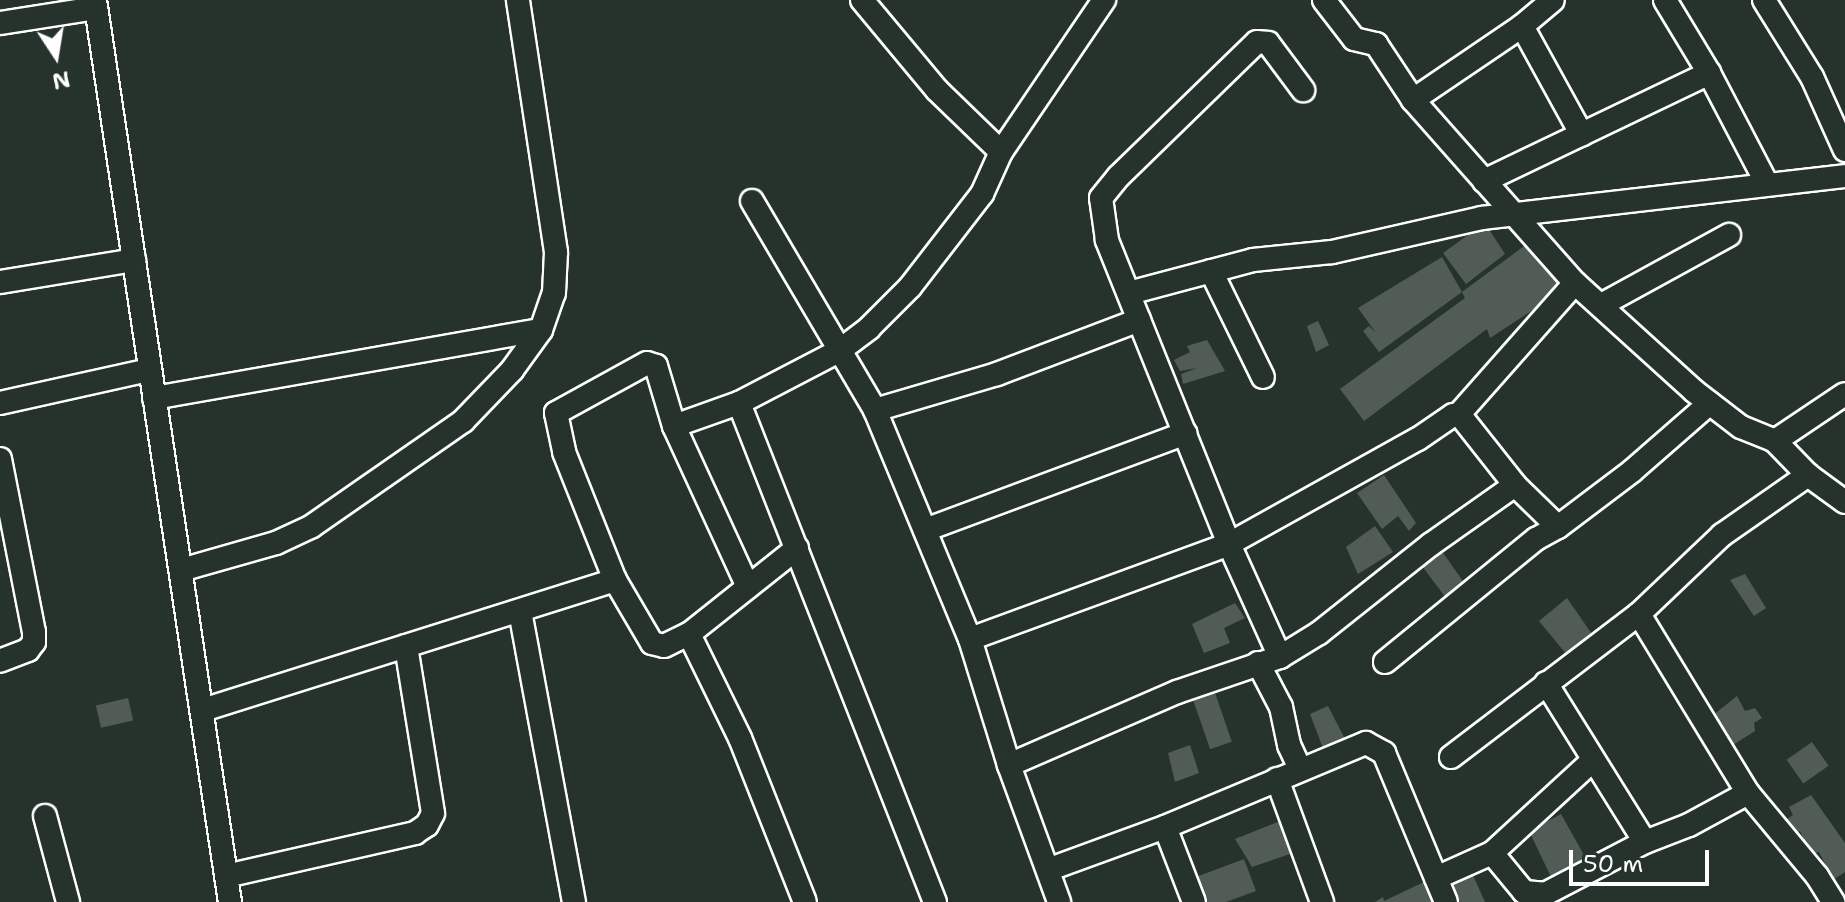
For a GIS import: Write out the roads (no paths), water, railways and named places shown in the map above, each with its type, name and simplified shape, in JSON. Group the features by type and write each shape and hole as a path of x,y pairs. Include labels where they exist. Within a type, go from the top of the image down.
{"street":[{"path":"181,570 276,543 312,526 463,421 512,370 541,330 554,293 556,252 518,0"},
{"path":"862,0 937,90 1001,152"},
{"path":"674,426 739,403 839,351 869,328 910,287 982,194 1001,152 1104,0"},
{"path":"1324,0 1354,39 1376,44 1413,100 1575,283 1710,403 1741,427 1775,441 1808,475 1843,498"},
{"path":"1413,100 1522,26 1553,0"},
{"path":"1665,0 1709,73 1767,184"},
{"path":"1764,0 1812,77 1845,150"},
{"path":"0,23 96,4 230,902"},
{"path":"1522,26 1582,135"},
{"path":"1280,657 1229,544 1139,320 1101,216 1101,198 1119,176 1257,42 1268,43 1303,90"},
{"path":"1484,181 1709,73"},
{"path":"1129,293 1253,260 1332,252 1443,225 1845,176"},
{"path":"752,201 801,279 875,410 970,639 1009,765 1050,869 1059,902"},
{"path":"1601,305 1729,235"},
{"path":"0,276 134,260"},
{"path":"1211,271 1263,377"},
{"path":"970,639 1229,544 1459,414 1575,283"},
{"path":"875,410 997,374 1139,320"},
{"path":"154,398 541,330"},
{"path":"748,587 674,426 656,366 650,363 556,413 564,452 615,580 652,643 664,646 689,634 797,548"},
{"path":"0,403 149,370"},
{"path":"1775,441 1845,394"},
{"path":"739,403 935,902"},
{"path":"1385,662 1536,539 1558,527 1632,471 1710,403"},
{"path":"1459,414 1515,485 1558,527"},
{"path":"925,530 1186,433"},
{"path":"0,459 9,542 34,642 28,650 0,661"},
{"path":"1451,757 1639,614 1722,535 1808,475"},
{"path":"1009,765 1177,692 1280,657 1319,633 1430,545 1515,485"},
{"path":"203,710 615,580"},
{"path":"520,611 574,902"},
{"path":"1639,614 1710,737 1748,793 1837,899"},
{"path":"689,634 740,738 805,902"},
{"path":"226,876 415,833 427,825 433,813 406,646"},
{"path":"1258,663 1281,707 1289,745 1300,769"},
{"path":"1546,683 1645,842"},
{"path":"1050,869 1165,827 1356,746 1374,745 1384,753 1446,902"},
{"path":"1436,878 1492,853 1593,760"},
{"path":"1277,779 1322,902"},
{"path":"1492,853 1524,892 1545,894 1748,793"},
{"path":"45,816 68,902"},
{"path":"1165,827 1194,902"}]}
